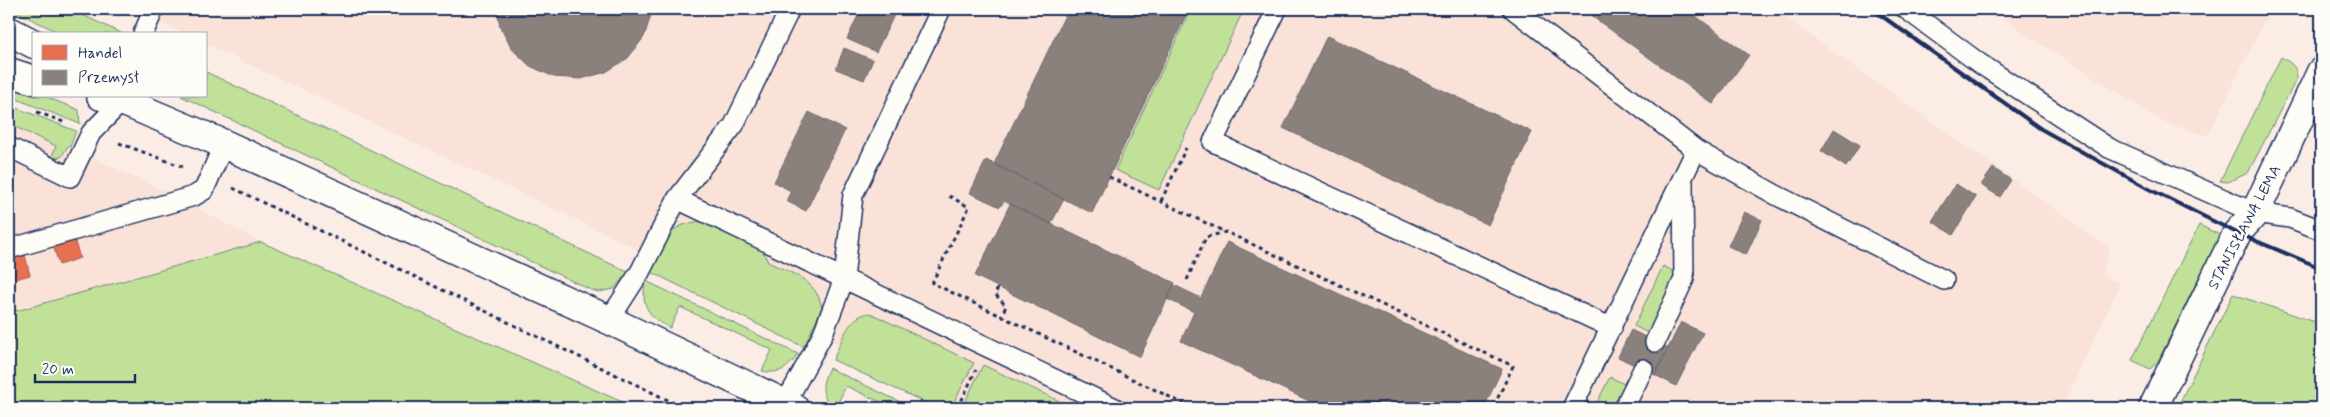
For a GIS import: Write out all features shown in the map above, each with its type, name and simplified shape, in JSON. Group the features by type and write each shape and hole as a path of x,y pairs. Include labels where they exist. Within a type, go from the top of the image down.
{"street":[{"path":"9,31 32,43"},
{"path":"9,72 32,79"},
{"name":"STANISŁAWA LEMA","path":"2153,408 2237,233 2255,213 2321,72"},
{"path":"117,98 224,144 609,320 790,406"}],"lane":[{"path":"144,32 154,9"},
{"path":"609,320 640,272 677,199 734,125 790,9"},
{"path":"790,406 822,336 844,279 853,195 941,9"},
{"path":"1277,9 1214,142 1612,328"},
{"path":"1513,9 1696,150 1776,195 1944,280"},
{"path":"1906,9 1978,63 2109,148 2255,213 2290,218 2321,230"},
{"path":"9,146 70,177 91,133 114,98"},
{"path":"9,249 185,199 204,190 224,144"},
{"path":"1572,408 1696,150"},
{"path":"1655,342 1684,278 1683,177"},
{"path":"677,199 1115,408"},
{"path":"1624,408 1642,369"}],"path":[{"path":"210,177 684,408"},
{"path":"1109,177 1513,366 1493,408"},
{"path":"949,196 970,207 932,283 1193,408"},
{"path":"1186,280 1206,237 1226,232"},
{"path":"997,325 1006,306 995,294 998,288"},
{"path":"958,408 978,364"}],"shaded area":[{"path":"132,9 1773,9 2110,248 2102,275 2120,284 2062,408 973,408 208,45 208,32 181,32"},
{"path":"1991,9 2270,9 2208,136 2164,122 2027,35"},
{"path":"9,119 169,193 261,242 9,313"}],"green space":[{"path":"10,9 70,9 119,32 58,32"},
{"path":"1191,9 1244,9 1159,190 1115,170"},
{"path":"2281,57 2293,65 2297,78 2248,173 2228,182 2220,181"},
{"path":"208,73 628,272 614,289 599,292 591,290 185,98 208,98"},
{"path":"9,84 32,92 32,98 49,98 79,110 80,124 9,96"},
{"path":"9,105 76,131 70,147 68,146 61,157 51,159 56,146 9,124"},
{"path":"704,221 761,247 768,262 801,278 814,289 822,307 804,347 651,272 664,243 674,230 691,223"},
{"path":"2199,225 2220,235 2157,363 2150,369 2132,360"},
{"path":"261,242 636,408 9,408 9,313"},
{"path":"1663,266 1677,273 1648,333 1634,326"},
{"path":"646,281 798,354 787,367 779,371 762,371 772,350 680,307 670,328 657,320 648,310 644,297"},
{"path":"2233,294 2321,324 2321,408 2177,408"},
{"path":"870,313 974,363 951,408 937,408 833,360 842,338 851,324 862,315"},
{"path":"983,365 1074,408 962,408"},
{"path":"829,368 913,408 893,408 846,386 836,407 830,404 823,390 824,379"},
{"path":"1610,377 1624,384 1613,408 1594,408"}],"building: Handel":[{"path":"70,226 80,258 59,265 49,232"},
{"path":"22,243 30,275 9,281 9,247"}],"building: Przemysł":[{"path":"497,9 652,9 652,12 644,37 628,58 606,72 581,79 554,77 530,66 512,49 500,27"},
{"path":"861,9 897,9 876,52 847,39"},
{"path":"1068,9 1189,9 1092,213 994,164"},
{"path":"1582,9 1686,9 1749,55 1713,104"},
{"path":"1327,36 1532,132 1488,225 1283,128"},
{"path":"844,48 873,60 864,80 836,69"},
{"path":"809,112 845,130 806,211 786,201 791,191 774,182"},
{"path":"1834,129 1860,145 1846,167 1821,151"},
{"path":"986,160 1064,199 1051,224 1004,201 1000,207 970,193"},
{"path":"1993,168 2011,180 2000,197 1981,185"},
{"path":"1956,184 1976,197 1953,235 1932,221"},
{"path":"1010,204 1175,283 1140,357 975,276"},
{"path":"1744,212 1762,220 1746,255 1728,246"},
{"path":"1227,242 1502,369 1484,408 1324,408 1181,341 1194,312 1167,299 1174,285 1201,298"},
{"path":"1681,322 1703,333 1676,386 1655,375"},
{"path":"1631,330 1668,348 1655,375 1618,357"}],"railway":[{"path":"1872,9 2041,129 2149,189 2237,233 2321,268"}]}
